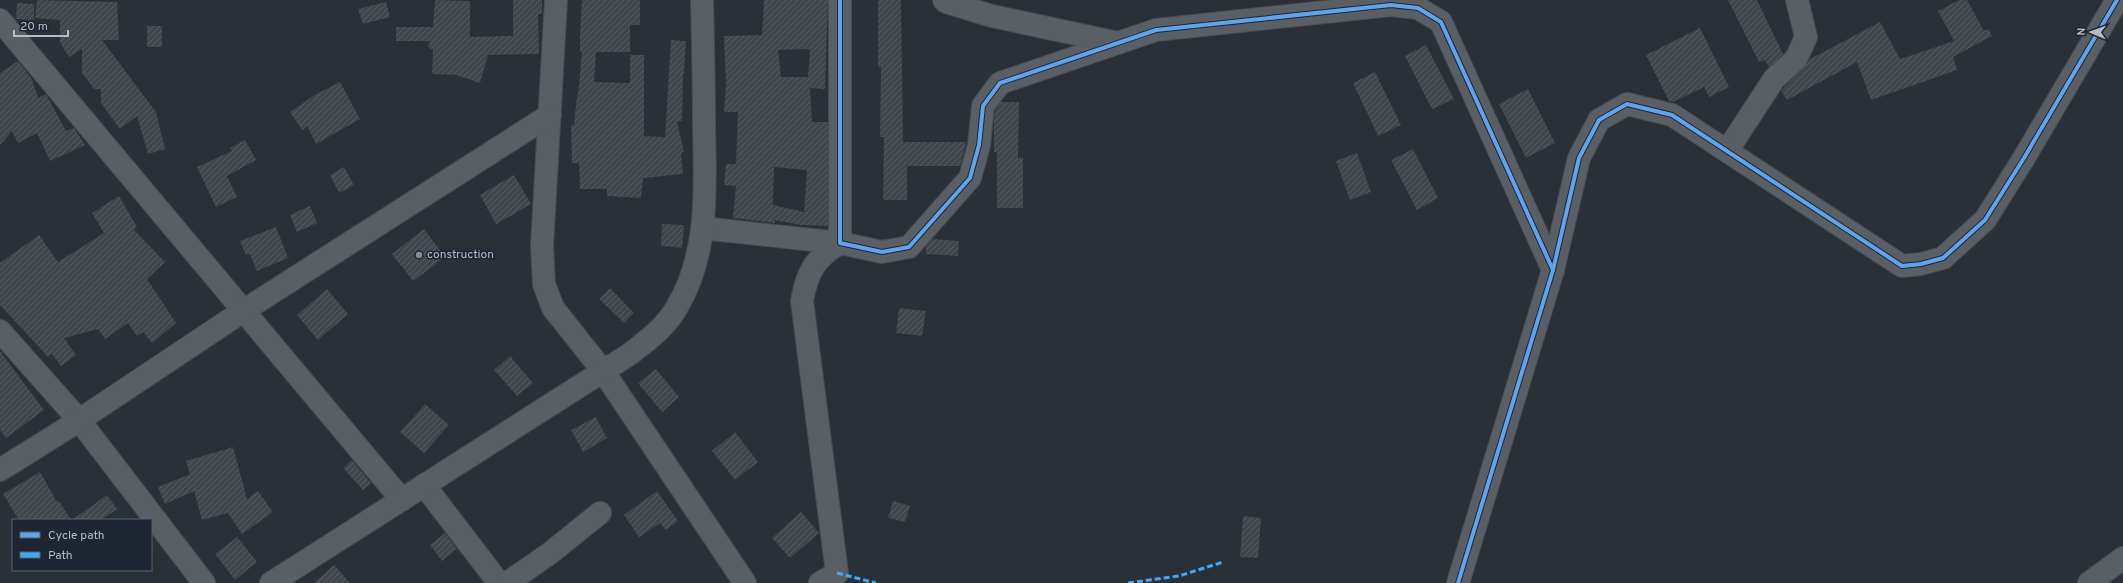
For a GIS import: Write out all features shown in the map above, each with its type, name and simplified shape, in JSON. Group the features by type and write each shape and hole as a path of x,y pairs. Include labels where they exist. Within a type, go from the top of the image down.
{"street":[{"path":"556,0 542,246 544,284 553,308 603,371 745,583"},
{"path":"271,583 603,371 657,334 677,308 693,274 701,244 705,189 702,0"},
{"path":"840,0 840,243"},
{"path":"944,0 946,2 992,16 1118,43"},
{"path":"1727,151 1774,79 1796,59 1806,37 1797,0"},
{"path":"1458,583 1553,270 1579,158 1599,120 1627,104 1672,115 1902,266 1921,264 1943,258 1985,220 2024,158 2117,0"},
{"path":"702,228 840,243 882,252 909,247 970,178 979,145 983,106 1000,83 1156,30 1179,26 1391,5 1418,8 1441,22 1553,270"},
{"path":"0,20 402,500"},
{"path":"0,470 79,420 243,311 550,115"},
{"path":"820,583 837,573 802,301 806,279 824,252 840,243"},
{"path":"0,331 79,420 204,583"},
{"path":"424,485 499,583"},
{"path":"507,583 549,554 600,513"},
{"path":"2088,583 2123,558"}],"building":[{"path":"37,0 117,2 119,40 102,40 156,112 165,149 148,154 137,116 120,129 101,103 101,89 94,89 82,73 82,49 69,57 60,42 60,20 35,18"},
{"path":"435,0 470,1 470,37 513,36 513,0 542,0 542,14 538,14 539,54 488,55 480,83 456,75 432,74 433,49 428,48 430,41 396,41 396,27 433,27"},
{"path":"582,0 640,0 640,25 630,25 630,52 596,52 594,82 630,83 630,55 644,55 644,136 665,137 671,40 686,41 683,73 682,121 677,121 684,152 681,153 683,174 643,178 641,198 607,196 607,189 580,189 579,163 572,163 571,125 574,125 582,52 580,52 580,37"},
{"path":"764,0 828,0 825,89 810,88 812,122 828,122 828,226 800,225 775,220 775,223 733,218 736,186 724,185 726,164 736,164 738,112 724,112 726,85 724,36 762,35","holes":["810,49 808,77 781,77 778,50","774,167 807,170 804,212 773,205"]},
{"path":"878,0 901,0 903,142 966,142 960,166 907,166 907,200 883,200 884,137 880,137 881,67 878,67"},
{"path":"1728,0 1757,0 1783,54 1769,67 1765,60 1759,62"},
{"path":"1959,0 1967,0 1984,31 1989,29 1992,36 1953,57 1957,70 1871,100 1857,62 1787,100 1781,91 1804,68 1810,59 1880,22 1900,59 1954,41 1938,11"},
{"path":"386,2 390,17 363,24 358,9"},
{"path":"17,3 34,4 34,20 16,19"},
{"path":"147,26 162,26 162,47 147,47"},
{"path":"1700,28 1729,87 1709,97 1704,87 1673,102 1669,101 1646,55"},
{"path":"1426,45 1454,99 1432,109 1405,56"},
{"path":"18,61 32,79 38,98 46,94 66,131 74,128 85,145 50,161 37,133 18,143 12,131 0,145 0,73"},
{"path":"1375,72 1401,125 1378,136 1353,83"},
{"path":"340,82 360,119 316,144 307,126 302,130 290,112 313,96"},
{"path":"1528,89 1555,143 1526,158 1499,104"},
{"path":"1001,102 1019,102 1018,158 1023,158 1023,208 997,208 997,152 994,152 994,120 995,111"},
{"path":"245,140 256,160 227,176 237,197 216,207 197,167 232,151 230,148"},
{"path":"1413,149 1438,198 1417,210 1391,160"},
{"path":"1357,153 1371,192 1350,200 1336,161"},
{"path":"344,167 354,185 339,193 330,175"},
{"name":"construction","path":"514,175 531,204 496,224 480,195"},
{"path":"119,196 137,227 134,230 165,262 147,279 176,323 152,343 143,332 137,336 128,323 105,339 98,329 64,338 76,355 61,366 52,354 48,357 0,305 0,263 39,235 58,262 104,233 92,213"},
{"path":"310,206 317,223 297,232 290,215"},
{"path":"662,224 684,225 682,248 661,246"},
{"path":"276,227 288,258 257,271 250,254 246,255 240,241"},
{"name":"construction","path":"424,229 445,257 413,281 392,254"},
{"path":"932,239 959,241 958,256 926,254 926,246"},
{"path":"610,288 634,313 624,323 599,299"},
{"path":"327,289 348,314 318,340 297,315"},
{"path":"899,308 926,311 922,336 896,333"},
{"path":"0,351 44,410 6,438 0,430"},
{"path":"510,356 533,383 517,396 494,370"},
{"path":"656,369 679,397 662,412 638,383"},
{"path":"425,404 449,425 424,453 400,432"},
{"path":"596,417 607,438 583,452 571,430"},
{"path":"735,432 758,462 735,480 712,451"},
{"path":"233,447 247,499 258,491 273,512 242,534 228,513 202,520 194,491 165,504 158,487 190,474 186,461"},
{"path":"352,460 371,483 363,490 343,468"},
{"path":"40,472 57,502 59,501 70,519 18,519 3,494"},
{"path":"657,491 678,521 666,530 660,523 639,537 624,515"},
{"path":"107,495 117,509 102,519 73,519"},
{"path":"893,501 910,506 905,522 888,518"},
{"path":"801,512 819,533 790,558 772,538"},
{"path":"1243,516 1261,518 1258,558 1240,557"},
{"path":"445,533 457,549 442,561 430,545"},
{"path":"237,537 257,562 235,580 215,554"},
{"path":"334,565 350,583 314,583"}],"marked path":[{"path":"1128,583 1179,576 1223,562"},
{"path":"837,573 876,583"}],"cycle path":[{"path":"840,0 840,243 882,252 909,247 970,178 979,145 983,106 1000,83 1156,30 1391,5 1418,8 1441,22 1553,270"},
{"path":"1458,583 1553,270 1579,158 1599,120 1627,104 1672,115 1902,266 1921,264 1943,258 1985,220 2024,158 2117,0"}],"place":[{"name":"construction","path":"419,255"}]}
